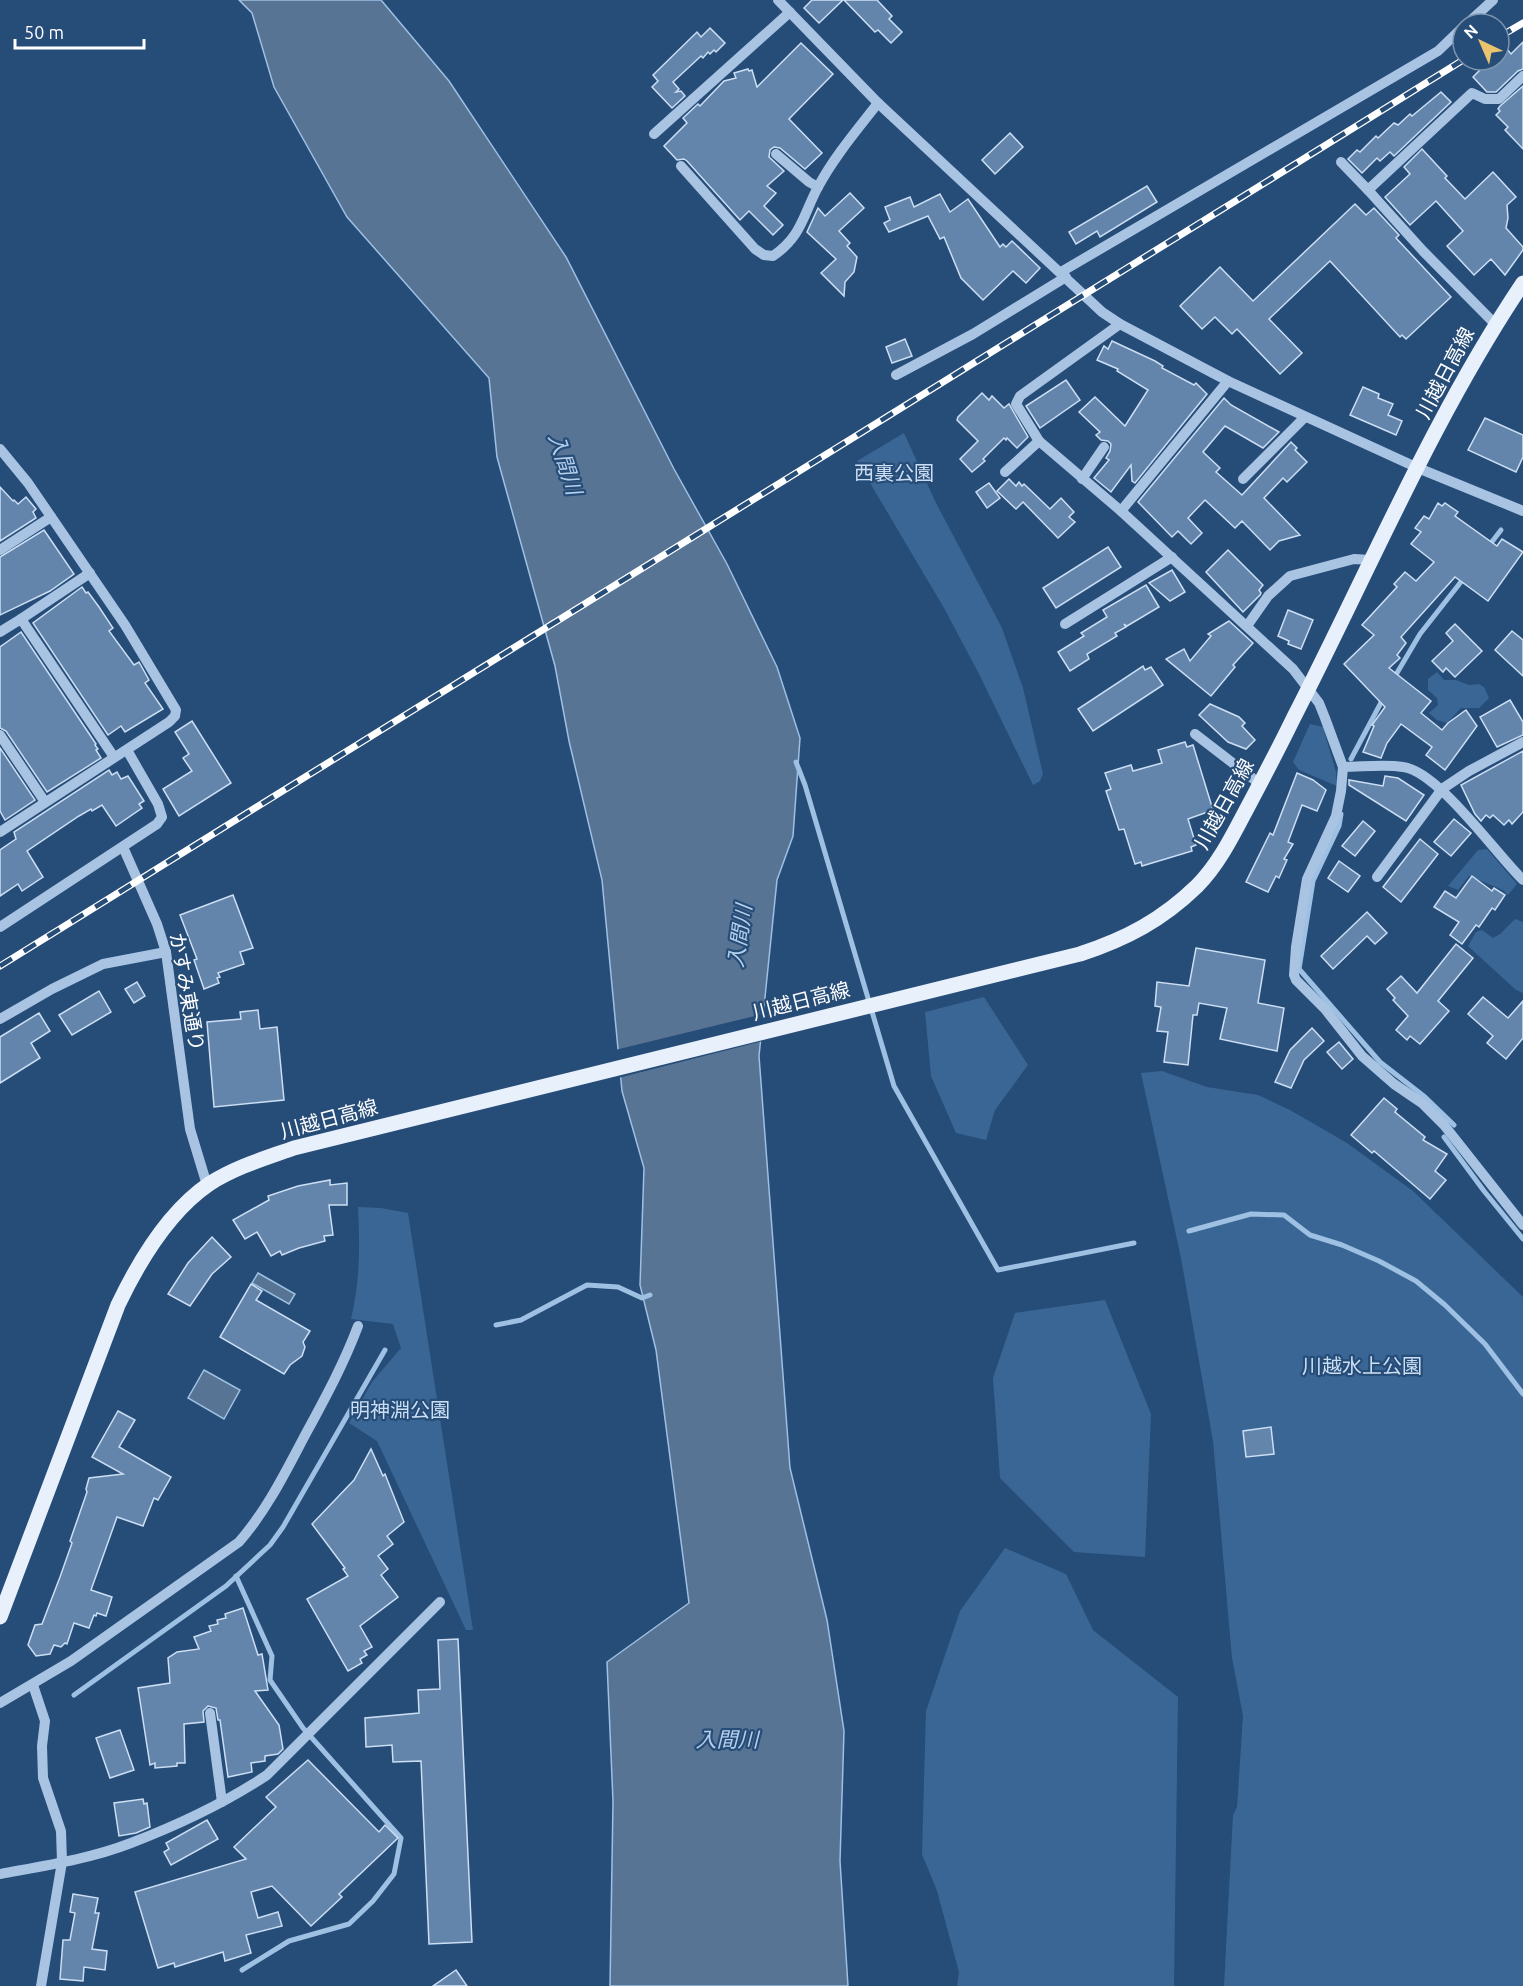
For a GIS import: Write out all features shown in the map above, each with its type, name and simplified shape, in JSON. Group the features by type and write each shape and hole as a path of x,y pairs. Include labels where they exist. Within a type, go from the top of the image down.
{"main road":[{"name":"川越日高線","path":"0,1617 118,1305 135,1270 150,1248 184,1206 207,1185 268,1157 368,1129 1080,954 1112,944 1134,933 1157,919 1198,885 1232,838 1309,689 1418,468 1495,324 1523,283"}],"street":[{"path":"1480,12 1493,0"},
{"path":"654,134 786,5 878,103 1102,312 1120,324 1228,381 1418,468 1523,511"},
{"path":"896,375 973,334 1063,274 1438,51 1451,39"},
{"path":"1368,190 1472,93 1485,99 1499,99 1523,76"},
{"path":"681,166 755,249 764,255 773,256 790,242 804,221 818,187 854,133 878,103"},
{"path":"776,154 808,182 818,187"},
{"path":"1341,162 1423,251 1495,324"},
{"path":"1120,324 1020,396 1016,404 1039,441 1121,510 1207,592 1293,669 1322,710 1343,767 1341,791 1336,816 1307,879 1296,947 1294,975 1296,981 1325,1009 1362,1056 1394,1084 1422,1103 1444,1125 1523,1225"},
{"path":"1121,510 1228,381"},
{"path":"1243,479 1305,417"},
{"path":"1005,472 1039,441"},
{"path":"1083,479 1104,447"},
{"path":"0,449 28,483 90,573 125,625 176,710 175,716 169,722 0,832"},
{"path":"0,550 51,517"},
{"path":"1065,624 1172,557"},
{"path":"1247,626 1268,596 1290,576 1354,558 1371,560"},
{"path":"0,632 90,573"},
{"path":"21,619 114,757"},
{"path":"1195,734 1260,784"},
{"path":"1377,877 1442,789 1469,771 1523,742"},
{"path":"2,743 45,802"},
{"path":"0,927 123,847 157,824 162,818 158,804 127,750"},
{"path":"1343,767 1405,767 1425,775 1442,789 1523,880"},
{"name":"かすみ東通り","path":"123,847 157,924 166,952 189,1129 207,1185"},
{"path":"0,1018 103,964 166,952"},
{"path":"0,1703 33,1685 136,1616 239,1542 272,1497 345,1360 358,1326"},
{"path":"0,1874 62,1862 129,1844 222,1802 267,1774 440,1602"},
{"path":"33,1685 45,1721 42,1746 43,1778 61,1831 62,1862 41,1986"},
{"path":"210,1713 222,1802"}],"green space":[{"name":"西裏公園","path":"904,433 935,501 1002,628 1023,688 1043,774 1040,781 1033,785 944,608 857,461"},
{"path":"1437,672 1444,680 1456,680 1469,685 1479,684 1484,687 1489,698 1479,708 1461,708 1447,723 1437,720 1429,713 1438,705 1437,698 1428,690 1428,679"},
{"path":"1310,724 1323,727 1336,772 1337,786 1299,770 1293,762"},
{"path":"1487,849 1517,884 1508,895 1503,890 1469,876 1458,890 1448,886 1478,850"},
{"path":"1515,919 1523,922 1523,993 1516,990 1468,946 1476,932 1482,930 1493,938"},
{"path":"984,997 1028,1065 995,1110 986,1140 956,1133 931,1076 925,1012"},
{"name":"川越水上公園","path":"1162,1071 1207,1087 1258,1095 1290,1110 1347,1143 1413,1191 1523,1297 1523,1986 1224,1986 1233,1815 1237,1807 1243,1716 1232,1658 1213,1441 1181,1258 1141,1073"},
{"name":"明神淵公園","path":"358,1207 408,1213 473,1630 466,1630 377,1441 349,1423 372,1382 401,1348 393,1324 351,1319 359,1263"},
{"path":"1105,1300 1151,1414 1145,1557 1074,1552 1000,1478 993,1378 1015,1313"},
{"path":"1005,1548 1066,1574 1093,1630 1178,1697 1174,1986 957,1986 959,1972 937,1891 922,1854 926,1711 960,1611"}],"water":[{"name":"入間川","path":"239,0 381,0 449,81 566,257 674,469 727,564 777,667 800,738 793,836 777,880 759,1056 790,1468 827,1620 844,1731 840,1861 848,1986 610,1986 613,1801 607,1662 689,1603 656,1350 640,1285 644,1168 622,1091 602,880 569,741 555,666 497,457 489,378 347,217 274,87 252,13"},
{"path":"258,1273 295,1294 289,1304 252,1283"},
{"path":"204,1370 240,1390 224,1419 188,1398"}],"pier":[{"path":"767,1013 763,1041 618,1078 615,1050"}],"building":[{"path":"812,0 843,0 819,23 804,8"},
{"path":"844,0 877,0 892,16 889,19 902,32 891,43 878,30 875,32"},
{"path":"710,28 725,43 716,52 714,50 710,54 708,52 703,58 701,56 673,82 679,89 676,92 681,91 685,96 672,108 652,87 658,81 653,75 697,32 701,37"},
{"path":"1523,42 1523,69 1496,92 1487,92 1473,77 1478,72 1511,72 1511,54"},
{"path":"801,43 833,74 789,119 822,153 805,169 780,148 774,147 770,150 769,157 784,171 767,186 776,193 764,206 783,225 773,235 749,211 740,220 687,161 677,160 664,146 687,123 683,118 698,104 700,106 724,81 736,78 734,73 752,70 757,87"},
{"path":"1523,86 1523,149 1505,130 1508,127 1496,115 1500,111 1498,109 1500,106"},
{"path":"1441,92 1451,102 1394,156 1390,152 1380,161 1377,158 1362,173 1348,159 1357,150 1360,152 1376,136 1378,138 1394,123 1398,125 1410,114 1412,116"},
{"path":"1010,133 1023,147 995,174 982,160"},
{"path":"1422,149 1465,199 1493,172 1516,197 1507,205 1506,228 1523,247 1523,250 1505,275 1491,259 1474,275 1447,246 1463,231 1436,201 1410,225 1385,197 1410,174 1404,167"},
{"path":"1147,186 1157,202 1100,237 1097,231 1076,244 1069,232"},
{"path":"850,193 864,208 839,231 850,243 847,246 857,257 854,272 845,282 844,296 821,273 836,259 807,232 818,208 825,216"},
{"path":"940,194 950,212 968,199 1000,247 1003,244 1006,247 1012,241 1040,268 1026,283 1013,271 983,300 961,278 944,237 940,239 928,216 889,232 884,223 890,220 885,207 910,197 914,207"},
{"path":"1355,204 1366,215 1374,208 1399,235 1396,238 1451,297 1406,339 1402,335 1400,337 1330,261 1269,319 1302,353 1280,374 1237,329 1232,334 1215,317 1202,329 1180,306 1220,267 1253,301"},
{"path":"905,339 912,356 892,363 886,347"},
{"path":"1112,341 1155,361 1163,366 1162,368 1194,385 1196,383 1207,394 1135,483 1132,481 1131,465 1111,492 1094,478 1109,460 1106,458 1111,444 1096,435 1100,432 1079,412 1095,397 1125,426 1148,390 1117,371 1118,369 1097,360 1104,346 1108,349"},
{"path":"1066,380 1080,400 1040,428 1026,406"},
{"path":"1363,387 1379,394 1378,398 1393,404 1388,415 1402,421 1396,435 1350,415"},
{"path":"982,393 989,400 992,396 1004,408 1009,404 1028,437 1017,448 1007,438 1006,440 1004,438 983,459 985,461 972,472 960,459 978,441 957,420"},
{"path":"1224,398 1231,405 1279,432 1263,448 1225,426 1203,452 1220,468 1216,472 1242,495 1291,442 1297,448 1295,450 1307,462 1287,482 1283,478 1264,498 1300,535 1279,541 1270,550 1242,521 1235,528 1205,500 1188,518 1202,533 1191,544 1178,531 1172,537 1138,502"},
{"path":"1485,418 1523,435 1523,457 1516,472 1468,450"},
{"path":"1009,479 1016,486 1019,482 1022,486 1024,484 1050,509 1061,498 1074,512 1069,517 1075,522 1058,538 1023,502 1016,509 997,491"},
{"path":"989,483 1000,498 987,508 976,492"},
{"path":"0,487 18,504 26,497 36,509 33,512 36,518 0,541"},
{"path":"1438,503 1442,506 1445,503 1458,512 1455,516 1497,546 1502,539 1523,552 1488,601 1455,577 1401,637 1406,643 1397,655 1400,658 1389,668 1431,701 1421,713 1442,730 1466,710 1477,726 1445,770 1426,755 1432,747 1401,724 1387,743 1381,758 1363,752 1374,726 1372,725 1385,707 1344,664 1374,635 1362,625 1397,587 1394,584 1405,572 1416,581 1434,562 1411,544 1421,532 1415,528 1424,516 1429,519"},
{"path":"44,530 74,574 50,591 0,615 0,557"},
{"path":"1108,547 1121,567 1056,608 1043,588"},
{"path":"1228,550 1263,585 1259,590 1260,595 1243,612 1206,572"},
{"path":"1172,570 1185,592 1170,601 1149,583"},
{"path":"1146,585 1159,607 1127,626 1124,624 1126,627 1115,633 1117,636 1087,654 1089,659 1070,671 1058,652 1084,636 1081,633 1107,617 1103,610"},
{"path":"82,587 113,628 109,631 134,665 139,662 149,680 145,683 163,709 125,732 121,726 108,735 33,623"},
{"path":"1288,610 1313,620 1301,649 1288,644 1289,641 1278,636"},
{"path":"1229,621 1253,643 1233,665 1235,667 1211,696 1166,659 1184,649 1190,661 1211,636 1208,634"},
{"path":"1455,624 1482,651 1455,677 1446,668 1443,672 1432,661 1453,641 1446,633"},
{"path":"1512,631 1523,640 1523,676 1495,650"},
{"path":"21,632 96,744 98,749 96,750 101,758 47,792 6,731 0,728 0,647"},
{"path":"1143,666 1145,670 1151,667 1163,685 1093,731 1078,709"},
{"path":"1510,700 1523,722 1523,735 1497,747 1480,717"},
{"path":"1210,704 1239,717 1245,723 1242,726 1255,740 1246,749 1228,742 1199,715"},
{"path":"192,721 231,783 179,816 163,789 192,771 183,758 189,754 175,732"},
{"path":"1185,742 1187,747 1193,745 1213,810 1188,819 1196,845 1191,847 1192,851 1142,866 1141,862 1135,864 1124,829 1119,830 1106,791 1111,789 1105,773 1131,765 1133,771 1162,763 1158,750"},
{"path":"0,748 35,800 5,820 0,811"},
{"path":"1523,751 1523,812 1512,824 1509,820 1504,825 1493,815 1490,818 1486,815 1481,821 1475,814 1461,785"},
{"path":"109,770 112,775 117,772 121,779 128,776 144,801 139,804 142,808 116,826 102,805 79,816 27,851 43,877 22,891 18,884 0,896 0,850 16,839 14,832"},
{"path":"1297,773 1313,780 1326,790 1317,811 1302,805 1288,842 1293,844 1284,859 1287,860 1279,878 1276,876 1268,892 1246,882 1270,833 1273,835"},
{"path":"1385,776 1398,778 1424,795 1406,821 1349,785 1349,780 1383,786"},
{"path":"1454,819 1471,833 1451,856 1434,842"},
{"path":"1363,821 1375,831 1355,856 1342,846"},
{"path":"1420,839 1438,854 1401,902 1383,887"},
{"path":"1339,861 1360,876 1348,892 1328,878"},
{"path":"1472,876 1492,891 1494,888 1505,895 1495,910 1492,908 1479,927 1476,925 1462,944 1450,935 1459,922 1434,907 1445,891 1456,898"},
{"path":"233,895 253,948 240,952 244,964 218,973 219,983 204,989 194,960 197,959 180,915"},
{"path":"1367,912 1387,933 1375,944 1367,936 1333,969 1321,956"},
{"path":"1456,944 1473,958 1438,1001 1449,1011 1420,1044 1410,1036 1407,1040 1396,1030 1408,1016 1393,1000 1395,998 1387,989 1401,976 1417,993"},
{"path":"1196,948 1265,960 1258,1003 1284,1008 1277,1051 1220,1039 1227,1008 1199,1003 1197,1015 1193,1015 1188,1065 1164,1062 1168,1032 1157,1031 1161,1007 1155,1006 1157,982 1189,986"},
{"path":"137,982 145,996 134,1003 125,989"},
{"path":"99,991 111,1012 72,1035 59,1015"},
{"path":"1483,997 1508,1018 1523,1001 1523,1038 1506,1059 1487,1043 1493,1036 1468,1014"},
{"path":"258,1010 260,1029 277,1027 284,1100 214,1107 207,1022 241,1019 240,1012"},
{"path":"39,1013 50,1031 31,1043 40,1058 0,1083 0,1037"},
{"path":"1312,1028 1324,1041 1304,1060 1291,1088 1275,1082 1290,1050"},
{"path":"1339,1042 1353,1059 1342,1069 1327,1052"},
{"path":"1384,1098 1397,1109 1395,1112 1425,1137 1423,1140 1447,1154 1435,1171 1446,1180 1430,1199 1374,1151 1372,1153 1351,1135"},
{"path":"330,1180 330,1185 347,1183 347,1205 329,1205 333,1235 324,1236 325,1241 282,1255 280,1251 271,1256 257,1232 245,1239 233,1220 269,1200 268,1196 298,1186"},
{"path":"212,1237 231,1257 212,1274 190,1306 168,1294 188,1263"},
{"path":"251,1284 262,1291 256,1300 310,1331 303,1342 305,1347 302,1356 290,1365 284,1374 220,1337"},
{"path":"118,1411 135,1420 119,1447 171,1477 158,1500 154,1498 143,1526 117,1517 91,1590 112,1597 106,1616 97,1613 96,1616 94,1615 89,1628 74,1623 67,1644 61,1647 54,1645 50,1654 36,1656 28,1645 35,1625 42,1624 60,1577 87,1492 89,1478 123,1474 92,1457"},
{"path":"1271,1427 1274,1454 1246,1457 1243,1431"},
{"path":"371,1449 383,1476 385,1474 404,1522 387,1536 393,1544 378,1556 388,1569 381,1575 398,1597 360,1626 372,1647 364,1651 367,1655 360,1659 362,1663 348,1671 307,1599 348,1576 343,1569 345,1568 312,1524 354,1480"},
{"path":"243,1608 258,1655 262,1654 268,1690 255,1691 279,1725 283,1749 278,1754 265,1756 265,1761 251,1763 252,1772 228,1777 220,1720 218,1720 216,1708 208,1706 203,1711 204,1722 184,1724 185,1763 155,1768 155,1763 150,1765 138,1688 170,1683 168,1658 177,1652 199,1649 194,1637 211,1631 209,1626 218,1624 217,1620 226,1618 225,1614"},
{"path":"458,1639 472,1942 429,1944 421,1761 393,1762 392,1745 366,1747 365,1718 419,1713 418,1690 440,1689 438,1640"},
{"path":"120,1730 134,1770 110,1778 96,1738"},
{"path":"308,1760 379,1832 385,1825 398,1838 339,1894 342,1897 311,1926 272,1886 251,1892 258,1918 278,1912 282,1926 246,1935 251,1953 225,1961 223,1952 175,1967 174,1963 158,1968 135,1892 246,1859 234,1847 276,1807 266,1797"},
{"path":"143,1799 144,1804 147,1803 150,1827 136,1833 119,1836 114,1803"},
{"path":"207,1820 218,1839 171,1865 164,1852 169,1849 166,1843"},
{"path":"73,1894 98,1898 95,1913 99,1913 92,1949 107,1951 105,1970 84,1967 83,1981 60,1979 63,1940 70,1940 75,1913 70,1912"},
{"path":"456,1970 467,1986 433,1986"}],"waterway":[{"path":"1488,547 1501,530"},
{"path":"1394,678 1420,634 1464,578"},
{"path":"1351,759 1384,697"},
{"path":"796,762 805,785 894,1086 998,1270 1134,1243"},
{"path":"1341,814 1339,826 1313,881 1299,969 1380,1062 1425,1097 1454,1125"},
{"path":"1444,1137 1523,1239"},
{"path":"1189,1231 1251,1214 1284,1215 1310,1235 1342,1245 1379,1261 1416,1281 1445,1305 1485,1344 1523,1394"},
{"path":"496,1325 521,1320 587,1285 618,1287 642,1298 650,1295"},
{"path":"74,1695 226,1586 270,1545 283,1527 385,1350"},
{"path":"236,1576 272,1656 270,1680 303,1728 401,1838 394,1874 373,1901 349,1924 289,1941 242,1970"}],"railway":[{"path":"1511,30 1523,23"},
{"path":"0,966 1451,67"}]}
